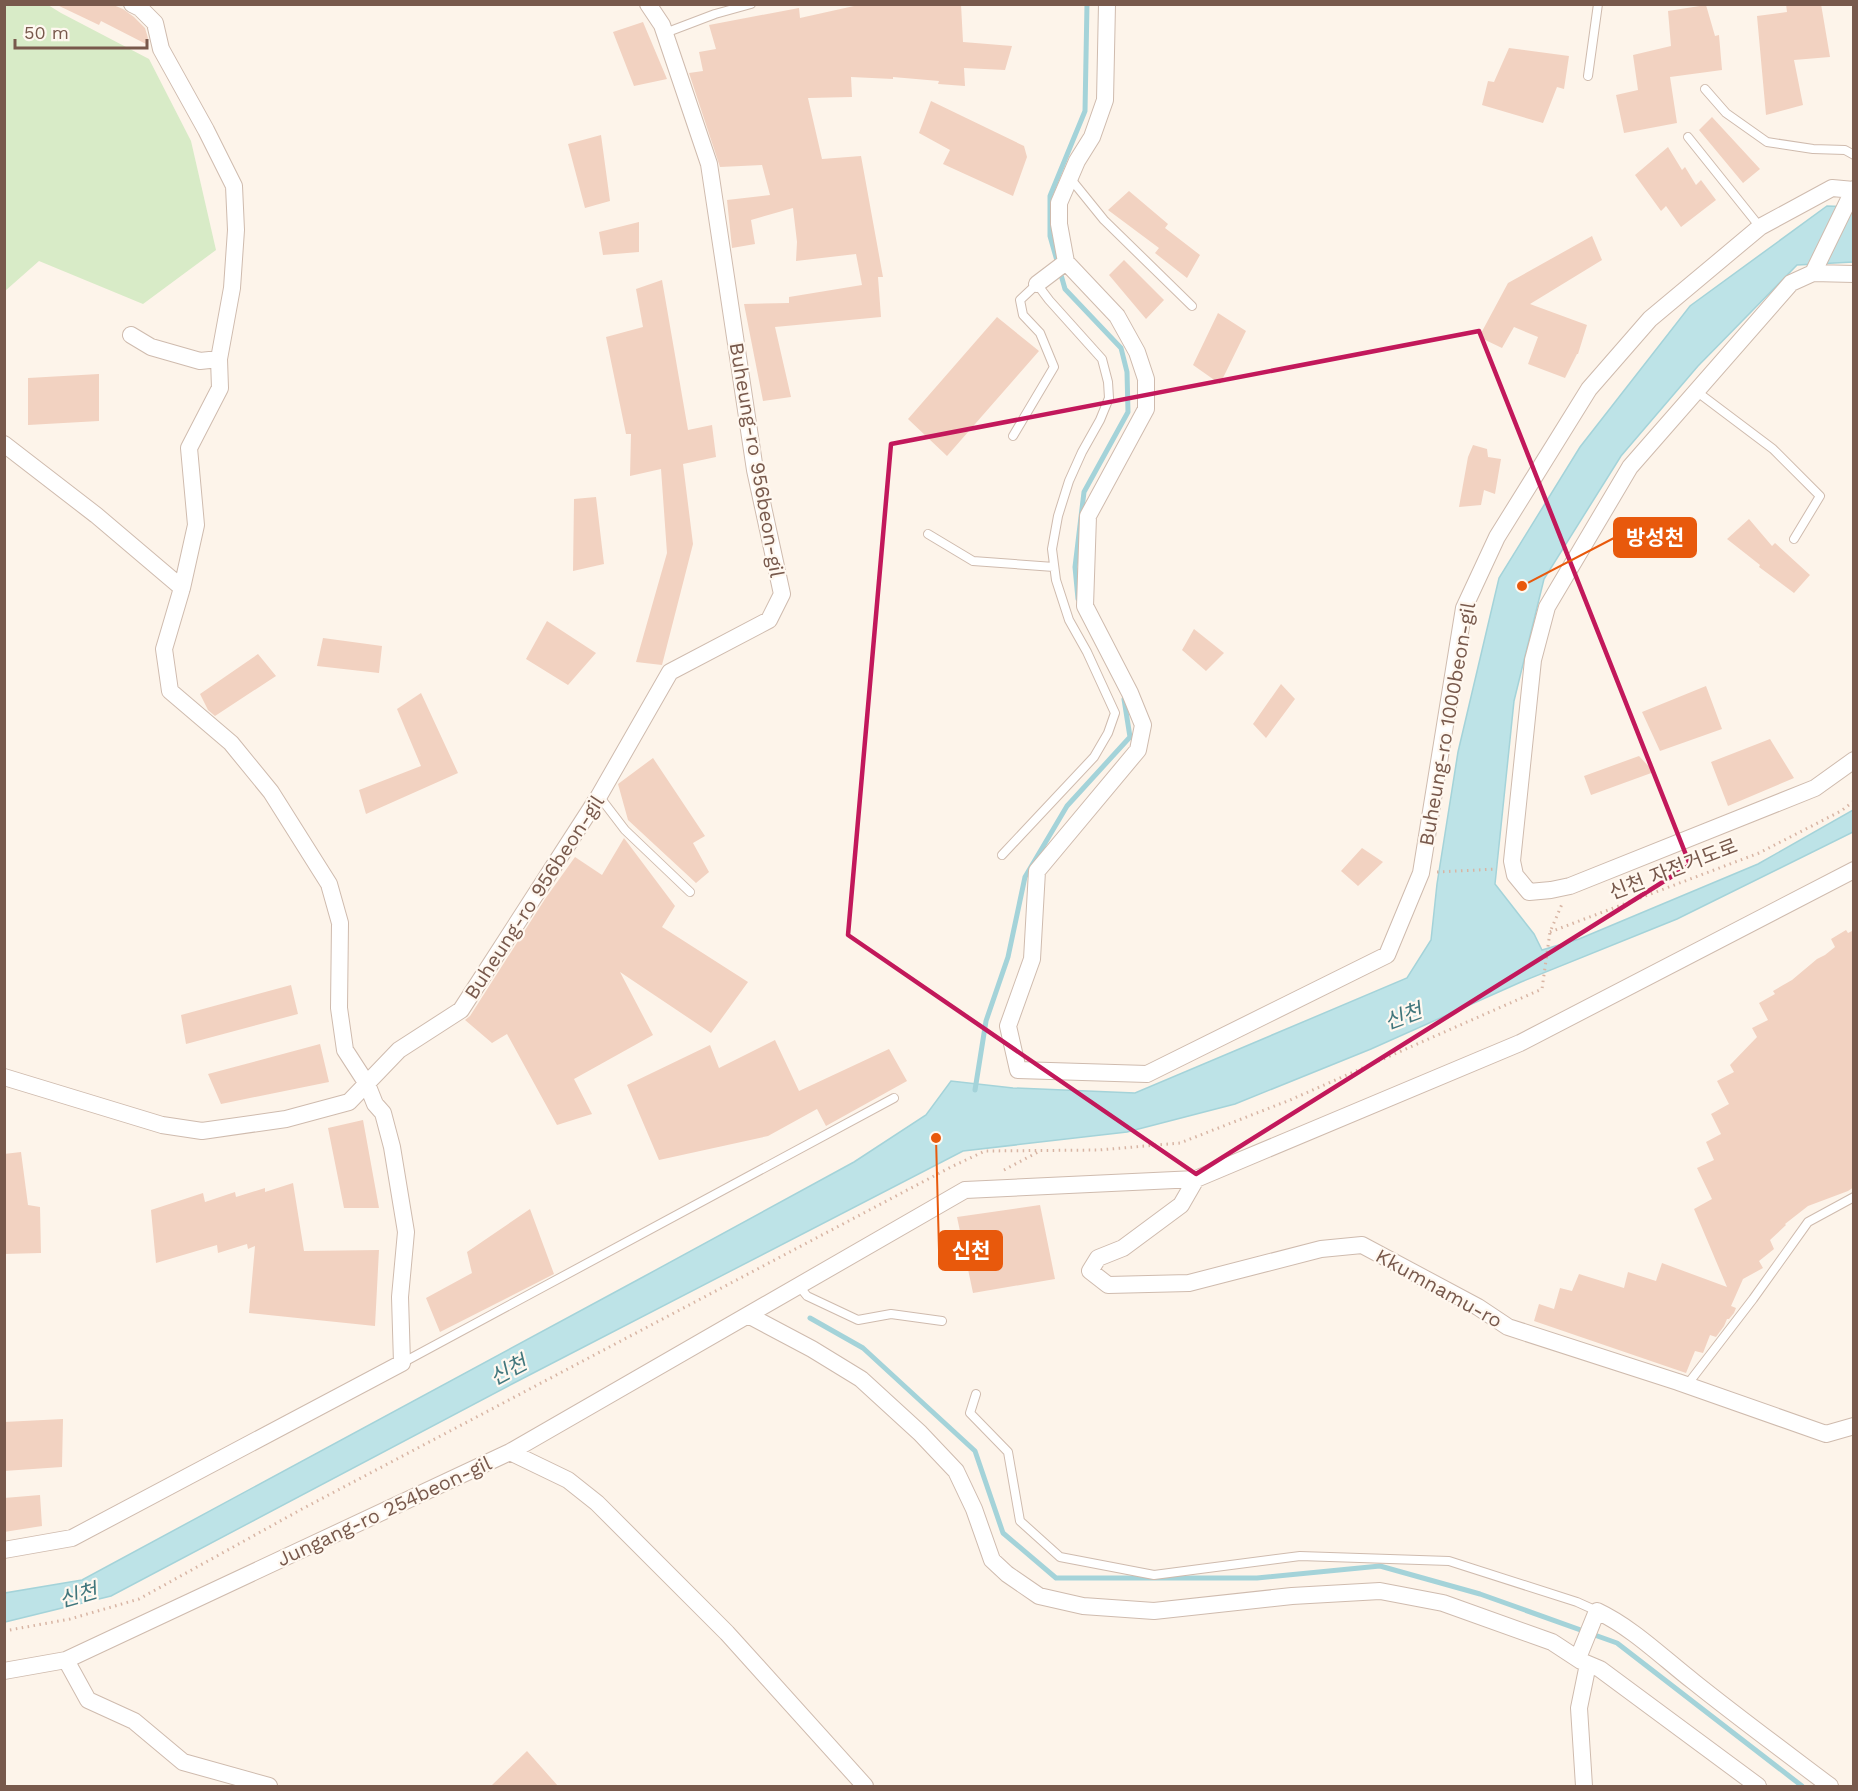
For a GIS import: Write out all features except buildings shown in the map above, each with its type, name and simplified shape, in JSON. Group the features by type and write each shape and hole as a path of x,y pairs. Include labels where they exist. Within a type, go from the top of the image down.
{"street":[{"name":"Buheung-ro 956beon-gil","path":"4,1077 162,1125 202,1131 286,1119 349,1102 399,1050 461,1010 600,796 669,672 768,620 782,594 755,470 709,164 662,25 648,4"},
{"path":"1038,284 1066,262 1059,224 1059,204 1077,161 1092,137 1105,100 1107,4"},
{"path":"4,1550 72,1538 402,1363 400,1297 406,1232 392,1146 383,1113 375,1104 368,1084 345,1050 339,1008 340,923 329,884 271,792 231,743 170,691 164,650 182,588 196,525 189,448 220,388 219,359 232,288 236,230 234,186 184,88 161,49 155,23 136,6"},
{"name":"Buheung-ro 1000beon-gil","path":"1066,262 1117,316 1137,352 1146,379 1146,409 1088,516 1085,606 1130,693 1143,725 1138,750 1037,871 1032,959 1008,1026 1018,1070 1147,1074 1388,955 1420,873 1464,608 1497,537 1589,389 1650,319 1760,227 1832,188 1853,190"},
{"path":"1813,273 1853,190"},
{"path":"1854,274 1813,273 1791,283 1630,467 1547,607 1533,660 1512,861 1515,875 1529,892 1570,886 1815,788 1854,760"},
{"path":"131,335 151,347 200,360 219,359"},
{"path":"4,444 96,515 182,588"},
{"path":"510,1452 965,1190 1196,1179 1520,1043 1854,870"},
{"name":"Kkumnamu-ro","path":"1196,1179 1181,1205 1123,1248 1098,1258 1090,1270 1108,1285 1189,1283 1321,1249 1362,1245 1478,1306 1508,1327 1826,1434 1854,1426"},
{"path":"748,1316 812,1349 861,1379 920,1433 956,1471 974,1509 992,1560 1039,1596 1083,1606 1154,1611 1292,1596 1380,1591 1443,1603 1552,1642 1600,1669 1758,1786"},
{"name":"Jungang-ro 254beon-gil","path":"4,1671 66,1660 510,1452 568,1480 597,1503 727,1633 865,1786"},
{"path":"1584,1786 1580,1708 1583,1661 1597,1611 1643,1641 1830,1786"},
{"path":"66,1660 88,1700 134,1721 183,1762 269,1786"}],"lane":[{"path":"664,33 715,14 751,4"},
{"path":"1588,76 1598,4"},
{"path":"1705,89 1726,113 1767,142 1813,149 1845,150 1854,155"},
{"path":"1688,137 1760,227"},
{"path":"1070,178 1104,220 1191,306"},
{"path":"1002,855 1094,757 1108,733 1115,713 1087,651 1069,620 1056,580 1052,549 1058,516 1069,482 1109,398 1108,382 1102,359 1049,300 1038,284 1020,300 1023,315 1040,333 1054,367 1013,436"},
{"path":"1696,391 1773,449 1820,496 1794,539"},
{"path":"928,534 973,561 1054,567"},
{"path":"600,796 625,830 690,892"},
{"path":"402,1363 894,1098"},
{"path":"1687,1386 1808,1222 1854,1197"},
{"path":"799,1286 807,1296 858,1320 891,1314 942,1321"},
{"path":"975,1394 970,1413 1008,1452 1020,1521 1060,1557 1154,1575 1300,1556 1449,1561 1577,1602 1597,1611"}],"path":[{"name":"신천 자전거도로","path":"1550,932 1759,853 1841,811 1854,801"},
{"path":"1420,873 1514,868"},
{"path":"1542,989 1550,932 1570,886"},
{"path":"980,1190 989,1178 1042,1150"}],"highlighted area":[{"path":"1479,331 1690,865 1196,1174 848,935 891,444"}],"green space":[{"path":"5,4 48,5 149,59 191,141 216,250 143,304 39,261 5,291"}],"water":[{"path":"1827,206 1853,207 1853,262 1797,265 1698,366 1621,456 1544,579 1514,701 1495,884 1534,934 1542,950 1579,939 1758,864 1853,810 1853,832 1677,919 1521,982 1371,1049 1235,1104 1127,1132 963,1151 512,1384 111,1596 5,1622 5,1593 82,1580 643,1277 854,1162 926,1115 951,1081 1013,1088 1135,1093 1407,978 1431,940 1437,884 1458,752 1499,578 1580,447 1690,306"}],"waterway":[{"path":"1078,599 1075,567 1084,492 1128,412 1127,372 1121,348 1065,289 1050,236 1050,196 1085,111 1087,4"},
{"path":"975,1090 986,1021 1008,957 1025,877 1067,806 1130,737 1124,699"},
{"path":"810,1318 863,1348 975,1451 1003,1533 1056,1578 1257,1578 1380,1566 1480,1594 1617,1643 1802,1786"}],"place":[{"name":"방성천","path":"1522,586"},
{"name":"신천","path":"936,1138"}]}
